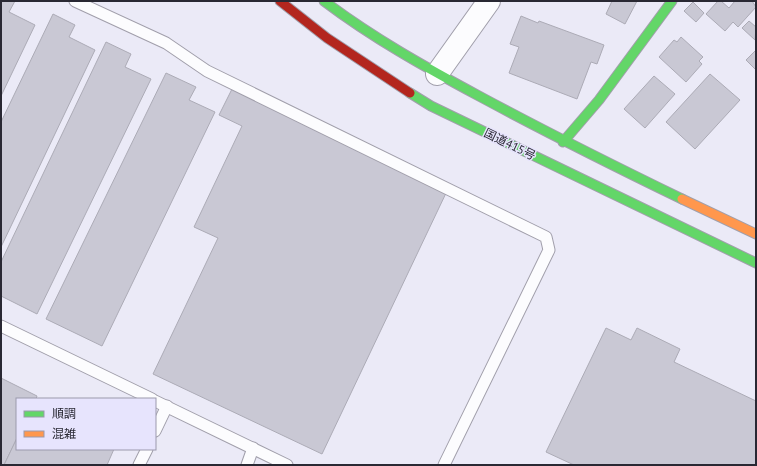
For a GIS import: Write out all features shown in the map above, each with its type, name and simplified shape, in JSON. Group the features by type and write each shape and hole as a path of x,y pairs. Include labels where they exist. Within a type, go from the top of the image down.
{"main road":[{"name":"国道415号","path":"280,1 327,38 431,106 756,262"},
{"path":"324,1 343,16 437,74 564,142 756,234"},
{"path":"564,142 599,100 672,1"}],"street":[{"path":"437,74 489,1"}],"lane":[{"path":"75,1 166,43 207,71 546,238 549,250 444,465"},
{"path":"1,326 150,398"},
{"path":"156,401 287,465"},
{"path":"156,429 167,406"},
{"path":"247,465 253,448"},
{"path":"139,465 146,450"}],"building":[{"path":"1,1 15,1 9,12 35,25 1,96"},
{"path":"612,1 637,1 625,24 606,14"},
{"path":"718,1 721,1 729,8 735,1 752,1 756,7 738,27 733,22 725,31 706,14"},
{"path":"693,2 704,13 696,22 684,11"},
{"path":"53,14 75,25 69,37 95,50 1,247 1,122"},
{"path":"521,16 538,23 539,21 604,45 597,64 591,62 577,99 509,73 519,47 510,44"},
{"path":"749,21 756,27 755,40 742,28"},
{"path":"681,37 703,57 699,61 702,64 686,82 659,57 674,40 677,42"},
{"path":"106,42 131,54 125,67 151,79 37,314 1,296 1,262"},
{"path":"756,50 756,70 746,60"},
{"path":"166,73 196,87 189,100 215,112 102,346 46,319"},
{"path":"710,74 740,100 695,149 666,122"},
{"path":"654,76 675,94 645,128 624,109"},
{"path":"232,89 447,191 322,454 153,374 218,238 194,227 242,126 219,115"},
{"path":"606,328 631,340 637,328 680,349 674,362 756,401 756,465 574,465 546,452"},
{"path":"1,378 37,396 36,398 16,398 16,440 4,465 1,465"},
{"path":"16,440 16,450 114,450 107,465 4,465"}],"traffic: fast":[{"path":"324,1 380,40 439,74 555,136 682,199"},
{"path":"563,142 599,100 672,1"},
{"path":"410,93 431,106 756,263"}],"traffic: slow":[{"path":"682,199 756,234"}],"traffic: jam":[{"path":"280,1 327,38 410,93"}]}
